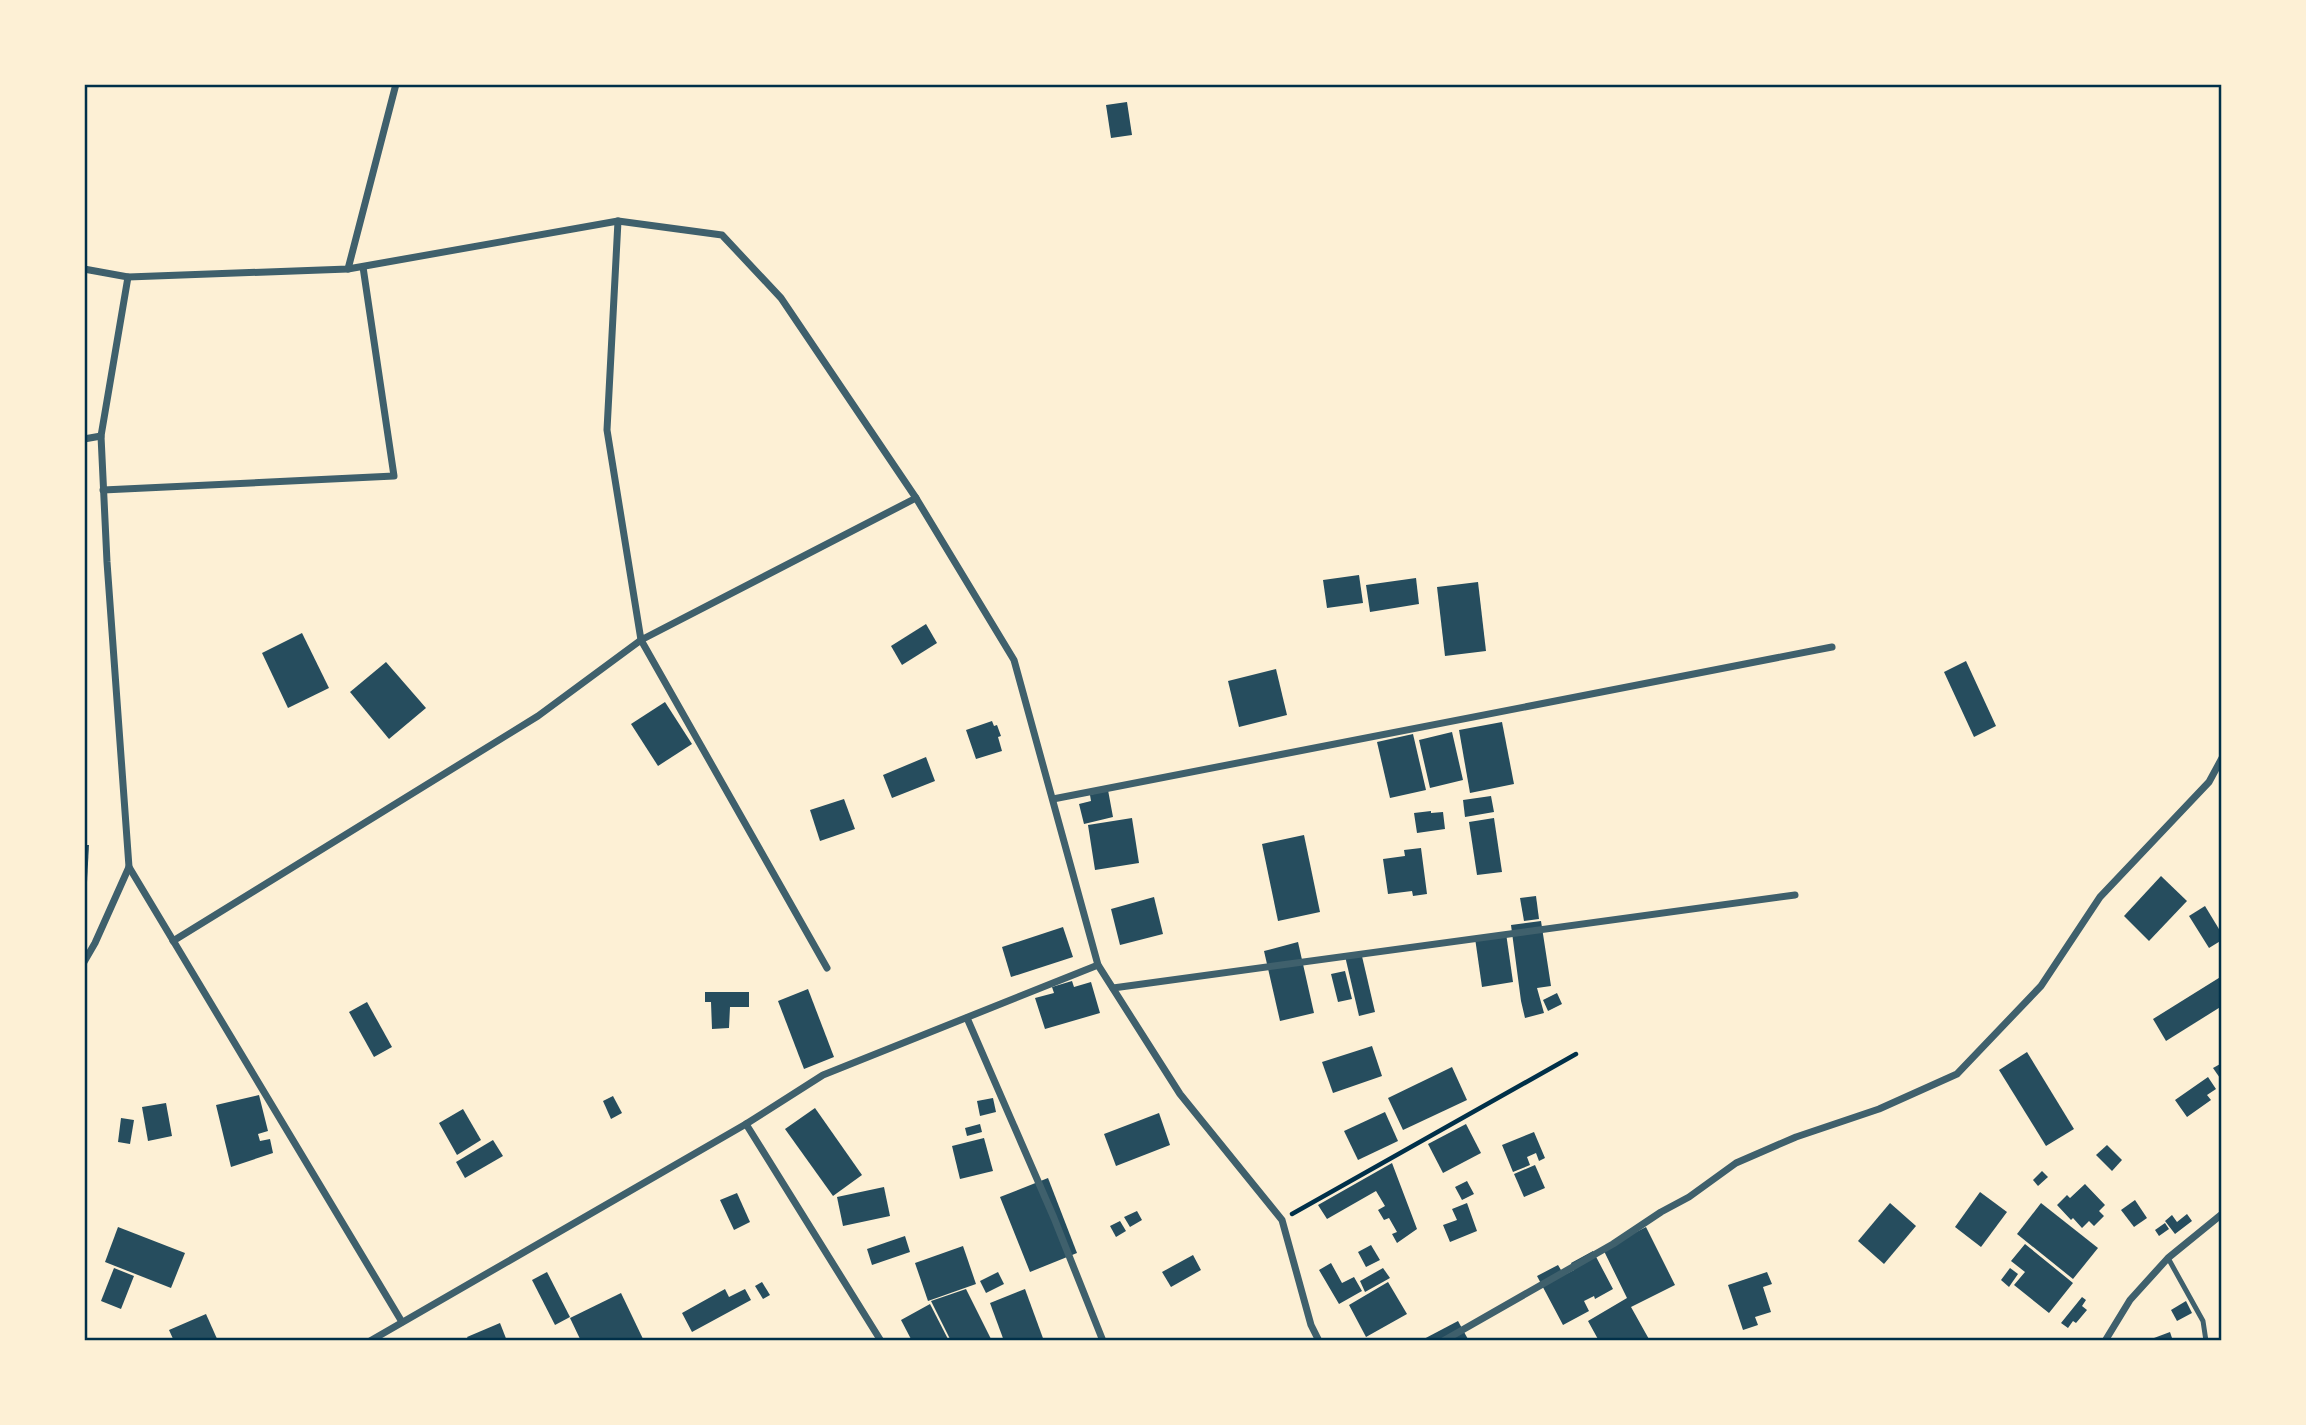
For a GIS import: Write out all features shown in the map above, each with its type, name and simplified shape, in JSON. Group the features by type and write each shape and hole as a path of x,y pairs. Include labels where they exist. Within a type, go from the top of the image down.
{"street":[{"path":"348,269 396,84"},
{"path":"618,221 607,430 641,640 827,968"},
{"path":"84,269 128,277 348,269 618,221 722,235 781,298 916,498 1014,660 1098,965 1180,1094 1282,1220 1311,1325 1319,1341"},
{"path":"103,490 394,476 363,267"},
{"path":"128,277 101,436 129,867 402,1322"},
{"path":"84,439 101,436"},
{"path":"173,941 538,716 641,640 916,498"},
{"path":"1053,799 1832,647"},
{"path":"1443,1341 1613,1244 1689,1197 1736,1163 1796,1137 1879,1109 1957,1074 2040,986 2099,897 2209,782 2222,758"},
{"path":"84,962 129,867"},
{"path":"1113,989 1796,895"},
{"path":"370,1341 746,1124 823,1075 1098,965"},
{"path":"967,1018 1104,1341"},
{"path":"746,1124 881,1341"},
{"path":"2105,1341 2130,1300 2168,1258 2222,1214"}],"lane":[{"path":"2168,1258 2203,1321 2206,1341"}],"path":[{"path":"1282,1220 1576,1054"}],"building":[{"path":"1127,102 1132,135 1111,138 1106,105"},
{"path":"1359,575 1363,603 1327,608 1323,580"},
{"path":"1416,578 1419,604 1370,612 1366,585"},
{"path":"1478,582 1486,651 1445,656 1437,587"},
{"path":"926,624 937,643 902,665 891,646"},
{"path":"302,633 329,688 288,708 262,653"},
{"path":"1966,661 1996,726 1974,737 1944,672"},
{"path":"386,662 426,708 389,739 350,692"},
{"path":"1276,669 1287,715 1239,727 1228,681"},
{"path":"665,702 692,744 658,766 631,724"},
{"path":"992,721 994,726 997,725 1001,736 998,737 1002,751 976,759 966,730"},
{"path":"1502,722 1514,784 1470,793 1459,730"},
{"path":"1452,732 1463,780 1430,788 1419,740"},
{"path":"1413,734 1426,790 1390,798 1377,742"},
{"path":"926,757 935,781 892,798 883,775"},
{"path":"1108,790 1113,817 1084,824 1079,804 1091,801 1090,795"},
{"path":"1491,796 1494,812 1465,817 1463,800"},
{"path":"844,799 855,829 820,841 810,810"},
{"path":"1443,812 1445,829 1417,833 1414,813"},
{"path":"1132,818 1139,863 1095,870 1088,825"},
{"path":"1494,818 1502,872 1477,875 1469,822"},
{"path":"1304,835 1320,912 1278,921 1262,844"},
{"path":"84,845 89,845 87,882 84,881"},
{"path":"1421,848 1427,894 1413,896 1412,891 1388,894 1383,859 1405,856 1404,850"},
{"path":"2161,876 2187,901 2149,941 2124,916"},
{"path":"1536,896 1539,919 1524,921 1520,898"},
{"path":"1154,897 1163,934 1120,945 1111,909"},
{"path":"2205,906 2222,934 2222,940 2209,948 2189,916"},
{"path":"1541,921 1551,986 1537,988 1544,1013 1525,1018 1511,925"},
{"path":"1063,927 1073,957 1011,977 1002,947"},
{"path":"1506,933 1513,982 1482,987 1475,938"},
{"path":"1298,942 1314,1013 1280,1021 1264,951"},
{"path":"1361,952 1375,1012 1359,1016 1345,956"},
{"path":"1345,971 1352,999 1338,1002 1331,974"},
{"path":"2222,976 2222,1006 2166,1041 2153,1019"},
{"path":"1072,981 1074,987 1091,982 1100,1013 1045,1029 1035,998 1054,993 1052,987"},
{"path":"808,989 834,1057 804,1069 778,1001"},
{"path":"705,992 749,992 749,1007 730,1007 729,1028 712,1029 711,1002 705,1002"},
{"path":"1557,993 1562,1004 1548,1011 1543,1000"},
{"path":"367,1002 392,1047 374,1057 349,1012"},
{"path":"1372,1046 1382,1076 1333,1093 1322,1062"},
{"path":"2027,1052 2074,1129 2046,1146 1999,1070"},
{"path":"2222,1063 2222,1081 2213,1068"},
{"path":"1452,1067 1467,1100 1403,1130 1388,1098"},
{"path":"2208,1077 2216,1089 2207,1095 2211,1100 2187,1117 2175,1100"},
{"path":"259,1095 268,1131 258,1134 260,1141 270,1139 273,1153 231,1167 216,1105"},
{"path":"613,1096 622,1113 611,1119 603,1101"},
{"path":"993,1098 996,1112 980,1116 977,1101"},
{"path":"166,1103 172,1136 148,1141 142,1107"},
{"path":"815,1108 862,1175 833,1196 785,1129"},
{"path":"463,1109 481,1140 457,1155 439,1123"},
{"path":"1385,1112 1398,1141 1358,1160 1344,1131"},
{"path":"1159,1113 1170,1145 1116,1166 1104,1134"},
{"path":"121,1118 134,1120 130,1144 118,1142"},
{"path":"980,1124 982,1132 967,1136 965,1128"},
{"path":"1466,1124 1481,1153 1443,1173 1428,1144"},
{"path":"1534,1132 1545,1158 1539,1161 1536,1153 1527,1157 1530,1165 1513,1172 1502,1145"},
{"path":"984,1138 993,1171 960,1179 952,1146"},
{"path":"493,1140 503,1156 465,1178 456,1162"},
{"path":"2107,1145 2122,1160 2112,1171 2096,1155"},
{"path":"1392,1163 1417,1229 1397,1243 1392,1234 1397,1232 1389,1218 1384,1220 1378,1210 1385,1206 1376,1191 1327,1219 1318,1205"},
{"path":"1535,1165 1545,1188 1524,1197 1514,1174"},
{"path":"2042,1171 2048,1177 2038,1186 2033,1180"},
{"path":"1048,1178 1077,1253 1030,1272 1000,1197"},
{"path":"1467,1181 1474,1194 1462,1200 1455,1187"},
{"path":"2085,1184 2105,1205 2099,1211 2104,1216 2094,1226 2089,1221 2082,1228 2057,1205 2067,1195 2070,1198"},
{"path":"884,1187 890,1216 843,1226 837,1197"},
{"path":"1980,1192 2007,1212 1981,1247 1955,1227"},
{"path":"737,1193 750,1222 734,1230 720,1200"},
{"path":"2135,1200 2147,1218 2134,1227 2121,1210"},
{"path":"1467,1203 1477,1231 1450,1242 1443,1225 1457,1220 1452,1209"},
{"path":"1890,1203 1916,1226 1884,1264 1858,1241"},
{"path":"2041,1203 2098,1248 2073,1279 2017,1234"},
{"path":"1137,1211 1142,1220 1130,1227 1124,1217"},
{"path":"2187,1214 2192,1221 2175,1234 2165,1221 2172,1215 2177,1222"},
{"path":"1120,1221 1126,1231 1116,1237 1110,1226"},
{"path":"2165,1223 2169,1229 2159,1236 2155,1230"},
{"path":"118,1227 185,1253 171,1288 105,1262"},
{"path":"1646,1227 1675,1285 1631,1307 1650,1341 1599,1341 1588,1321 1627,1298 1603,1249"},
{"path":"905,1236 910,1252 872,1265 867,1249"},
{"path":"2025,1244 2073,1283 2049,1313 2014,1285 2025,1272 2011,1261"},
{"path":"1371,1245 1380,1260 1366,1267 1358,1252"},
{"path":"963,1246 976,1284 928,1301 915,1263"},
{"path":"1593,1251 1613,1289 1595,1299 1594,1296 1584,1301 1589,1311 1563,1325 1537,1276 1558,1265 1564,1275 1574,1270 1571,1263"},
{"path":"1193,1255 1201,1270 1171,1287 1162,1272"},
{"path":"1331,1263 1342,1283 1354,1277 1362,1291 1339,1304 1319,1270"},
{"path":"114,1268 134,1276 121,1309 101,1301"},
{"path":"1383,1268 1390,1278 1365,1292 1360,1281"},
{"path":"2010,1268 2018,1274 2009,1287 2001,1280"},
{"path":"547,1272 570,1317 555,1325 532,1280"},
{"path":"998,1272 1004,1284 986,1293 980,1281"},
{"path":"1767,1272 1772,1284 1763,1287 1771,1312 1755,1317 1758,1325 1743,1330 1728,1285"},
{"path":"762,1282 770,1295 763,1299 755,1286"},
{"path":"1388,1282 1407,1314 1366,1337 1349,1305"},
{"path":"725,1289 729,1297 745,1289 751,1300 692,1332 682,1313"},
{"path":"966,1289 992,1341 951,1341 931,1301"},
{"path":"1025,1289 1044,1341 1004,1341 990,1303"},
{"path":"621,1293 644,1341 581,1341 570,1318"},
{"path":"2082,1297 2086,1300 2082,1306 2087,1310 2068,1328 2061,1323"},
{"path":"2186,1301 2192,1313 2177,1321 2171,1310"},
{"path":"930,1304 949,1341 912,1341 901,1320"},
{"path":"206,1314 218,1341 174,1341 169,1330"},
{"path":"1458,1321 1469,1341 1420,1341"},
{"path":"500,1323 507,1341 469,1341 467,1337"},
{"path":"2170,1332 2173,1341 2146,1341"}]}
